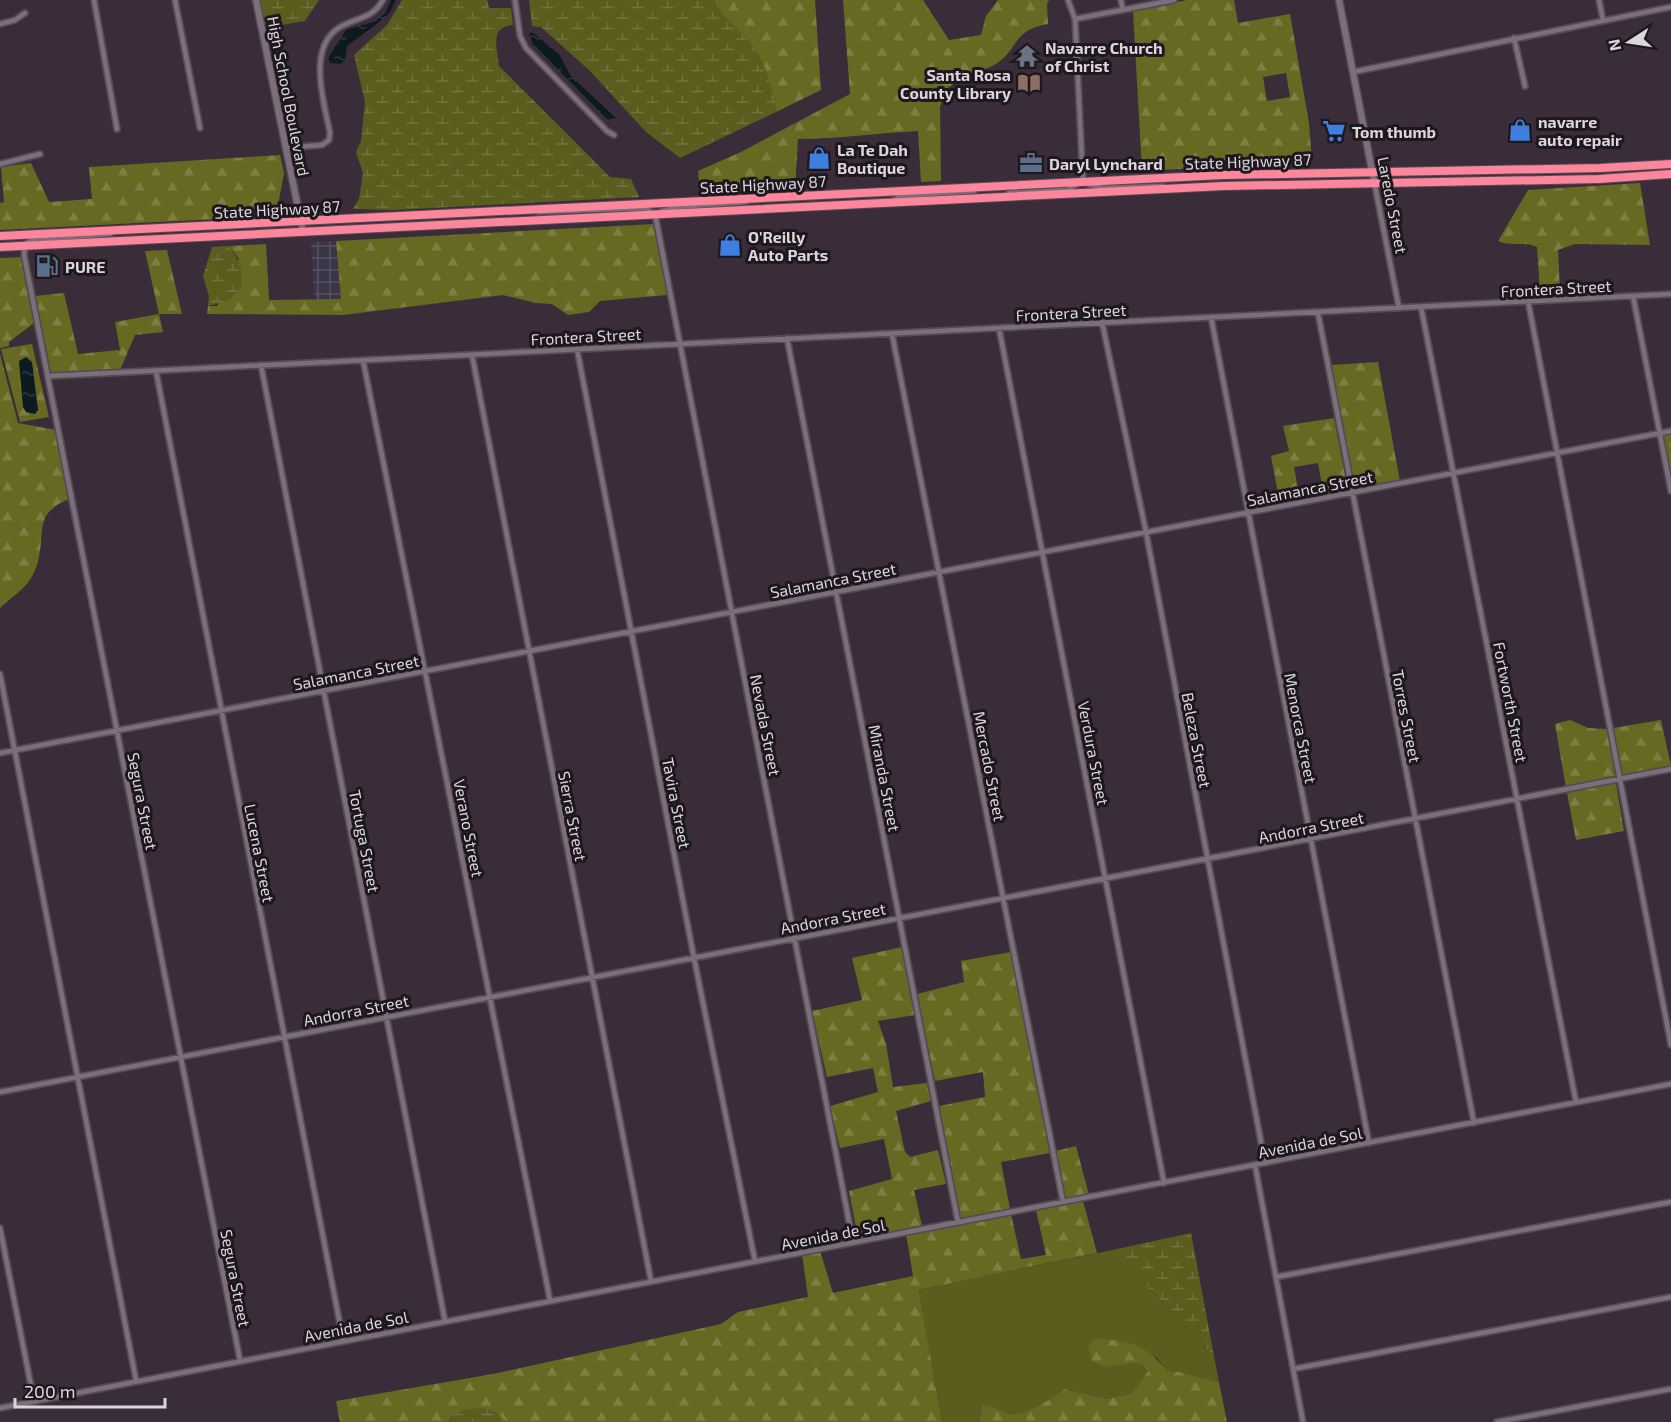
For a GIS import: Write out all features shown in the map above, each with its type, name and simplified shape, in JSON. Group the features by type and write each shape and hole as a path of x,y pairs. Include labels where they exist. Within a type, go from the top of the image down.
{"highway":[{"name":"State Highway 87","path":"0,236 1083,182 1372,171 1600,168 1671,164"},
{"path":"0,247 1193,187 1374,181 1599,178 1671,174"}],"street":[{"path":"94,0 117,129"},
{"path":"175,0 200,128"},
{"name":"High School Boulevard","path":"256,0 303,232"},
{"path":"285,148 322,145 329,140 330,133 319,74 322,55 335,31 348,23 368,17 383,0"},
{"path":"515,0 520,36 526,48 607,131 614,135"},
{"path":"1068,0 1075,19 1083,182"},
{"path":"1121,0 1123,10"},
{"path":"1075,19 1174,0"},
{"name":"Laredo Street","path":"1339,0 1399,308"},
{"path":"1599,0 1603,20"},
{"path":"1353,72 1671,7"},
{"path":"0,24 15,20 25,13"},
{"path":"1514,38 1526,86"},
{"path":"0,164 40,154"},
{"path":"988,198 1011,193 1067,190 1083,182 1103,188 1153,185 1193,187"},
{"path":"892,202 900,196 971,191 991,187"},
{"path":"524,210 547,213 645,208 655,214 678,207 738,203 763,198"},
{"name":"Nevada Street","path":"655,214 853,1242"},
{"path":"24,246 32,240 98,236 128,230"},
{"name":"Segura Street","path":"24,246 179,1057 240,1360"},
{"name":"Frontera Street","path":"49,376 1671,294"},
{"path":"1633,296 1671,492"},
{"path":"1528,301 1671,1045"},
{"name":"Fortworth Street","path":"1421,307 1576,1102"},
{"name":"Torres Street","path":"1318,313 1474,1123"},
{"name":"Menorca Street","path":"1211,317 1369,1143"},
{"name":"Beleza Street","path":"1102,322 1146,532 1265,1163"},
{"name":"Verdura Street","path":"999,328 1107,878 1164,1183"},
{"name":"Mercado Street","path":"892,334 1063,1202"},
{"name":"Miranda Street","path":"787,338 838,592 958,1222"},
{"name":"Tavira Street","path":"577,349 694,958 755,1261"},
{"name":"Sierra Street","path":"472,355 651,1281"},
{"name":"Verano Street","path":"363,360 550,1300"},
{"name":"Tortuga Street","path":"261,365 445,1321"},
{"name":"Lucena Street","path":"156,371 343,1340"},
{"name":"Salamanca Street","path":"0,753 1671,431"},
{"path":"0,674 136,1380"},
{"name":"Andorra Street","path":"0,1092 1671,769"},
{"name":"Avenida de Sol","path":"0,1408 1671,1084"},
{"path":"1255,1165 1303,1422"},
{"path":"1276,1277 1671,1202"},
{"path":"0,1228 34,1401"},
{"path":"1293,1369 1671,1297"},
{"path":"1497,1422 1512,1421 1671,1389"}],"shaded area":[{"path":"336,241 342,299 315,301 311,242"}],"green space":[{"path":"259,0 319,0 305,21 264,28"},
{"path":"402,0 487,0 489,8 511,8 513,25 505,27 497,34 499,66 610,177 631,179 639,197 394,210 353,209 359,199 363,173 356,152 361,141 365,102 354,55 387,25"},
{"path":"529,0 714,0 725,17 759,55 770,82 776,112 680,158 646,132 590,71 541,27 532,26"},
{"path":"714,0 815,0 821,90 776,112 755,53 746,39 721,13"},
{"path":"843,0 923,0 949,40 981,35 986,16 998,0 1049,0 1047,4 1048,24 1027,31 1008,54 994,65 948,88 940,107 941,181 921,182 918,131 798,139 795,189 727,193 700,190 698,171 741,152 850,94"},
{"path":"1187,0 1234,0 1238,23 1290,14 1309,123 1312,162 1142,171 1133,11","holes":["1286,73 1290,97 1267,101 1263,77"]},
{"path":"280,155 284,173 276,216 0,230 0,203 4,202 1,167 31,163 49,202 92,199 89,167"},
{"path":"1640,183 1650,245 1575,244 1558,250 1560,292 1540,294 1537,247 1498,241 1528,190"},
{"path":"654,224 667,295 600,301 589,312 568,315 552,304 536,303 503,295 343,315 207,314 208,306 217,306 239,259 229,246 266,244 269,300 341,299 336,241"},
{"path":"229,246 240,266 241,289 227,301 208,306 209,296 203,276 212,247"},
{"path":"167,250 182,314 159,314 145,251"},
{"path":"22,257 34,323 9,342 9,346 0,348 0,258"},
{"path":"64,293 78,354 120,350 115,322 159,314 163,332 135,335 120,370 51,373 35,296"},
{"path":"32,344 49,417 20,422 1,349"},
{"path":"0,354 18,423 56,430 69,499 45,517 38,561 32,577 0,608"},
{"path":"1378,362 1400,481 1354,490 1331,365"},
{"path":"1334,418 1348,491 1324,495 1318,463 1294,467 1300,500 1280,504 1271,456 1289,451 1283,426"},
{"path":"1671,433 1671,476 1663,435"},
{"path":"1570,720 1588,728 1607,729 1616,778 1566,788 1555,724"},
{"path":"1661,720 1671,766 1622,777 1613,728"},
{"path":"1616,783 1624,831 1576,840 1567,793"},
{"path":"902,947 915,1015 878,1021 886,1044 893,1087 927,1083 931,1101 896,1111 905,1152 910,1157 938,1150 946,1184 914,1190 922,1226 858,1238 849,1191 892,1179 884,1139 840,1148 830,1106 878,1092 873,1068 827,1077 812,1011 862,1000 852,958"},
{"path":"1011,952 1050,1153 1001,1162 1010,1209 961,1219 939,1106 985,1097 983,1072 935,1081 917,994 964,982 961,961"},
{"path":"1076,1146 1089,1195 1066,1199 1056,1151"},
{"path":"1083,1201 1097,1253 919,1290 942,1422 506,1422 451,1417 448,1422 340,1422 336,1401 493,1374 721,1324 738,1312 808,1297 802,1254 820,1251 833,1293 913,1276 906,1234 1011,1214 1021,1259 1046,1255 1036,1210"},
{"path":"1191,1233 1214,1356 1134,1273 1108,1251"},
{"path":"1108,1251 1134,1273 1214,1356 1219,1382 1168,1371 1156,1357 1122,1364 1140,1363 1148,1372 1132,1393 1107,1399 1064,1389 1052,1398 1024,1412 1010,1413 982,1405 979,1422 942,1422 919,1290"},
{"path":"1096,1339 1128,1343 1152,1355 1168,1371 1219,1382 1227,1422 979,1422 982,1405 1015,1414 1038,1406 1064,1389 1107,1399 1132,1393 1148,1371 1140,1363 1104,1366 1092,1361 1088,1346"},
{"path":"483,1408 496,1412 506,1422 448,1422 458,1412"}],"water":[{"path":"391,0 396,0 390,12 347,46 345,61 340,64 330,63 328,58 346,30 376,21 386,12"},
{"path":"532,32 559,54 571,76 616,118 608,120 533,44 529,34"},
{"path":"26,357 32,362 38,410 35,414 26,412 23,407 19,361"}],"place":[{"name":"Navarre Church of Christ","path":"1027,56"},
{"name":"Santa Rosa County Library","path":"1029,83"},
{"name":"navarre auto repair","path":"1520,130"},
{"name":"Tom thumb","path":"1334,131"},
{"name":"La Te Dah Boutique","path":"819,158"},
{"name":"Daryl Lynchard","path":"1031,163"},
{"name":"O'Reilly Auto Parts","path":"730,245"},
{"name":"PURE","path":"47,266"}]}
